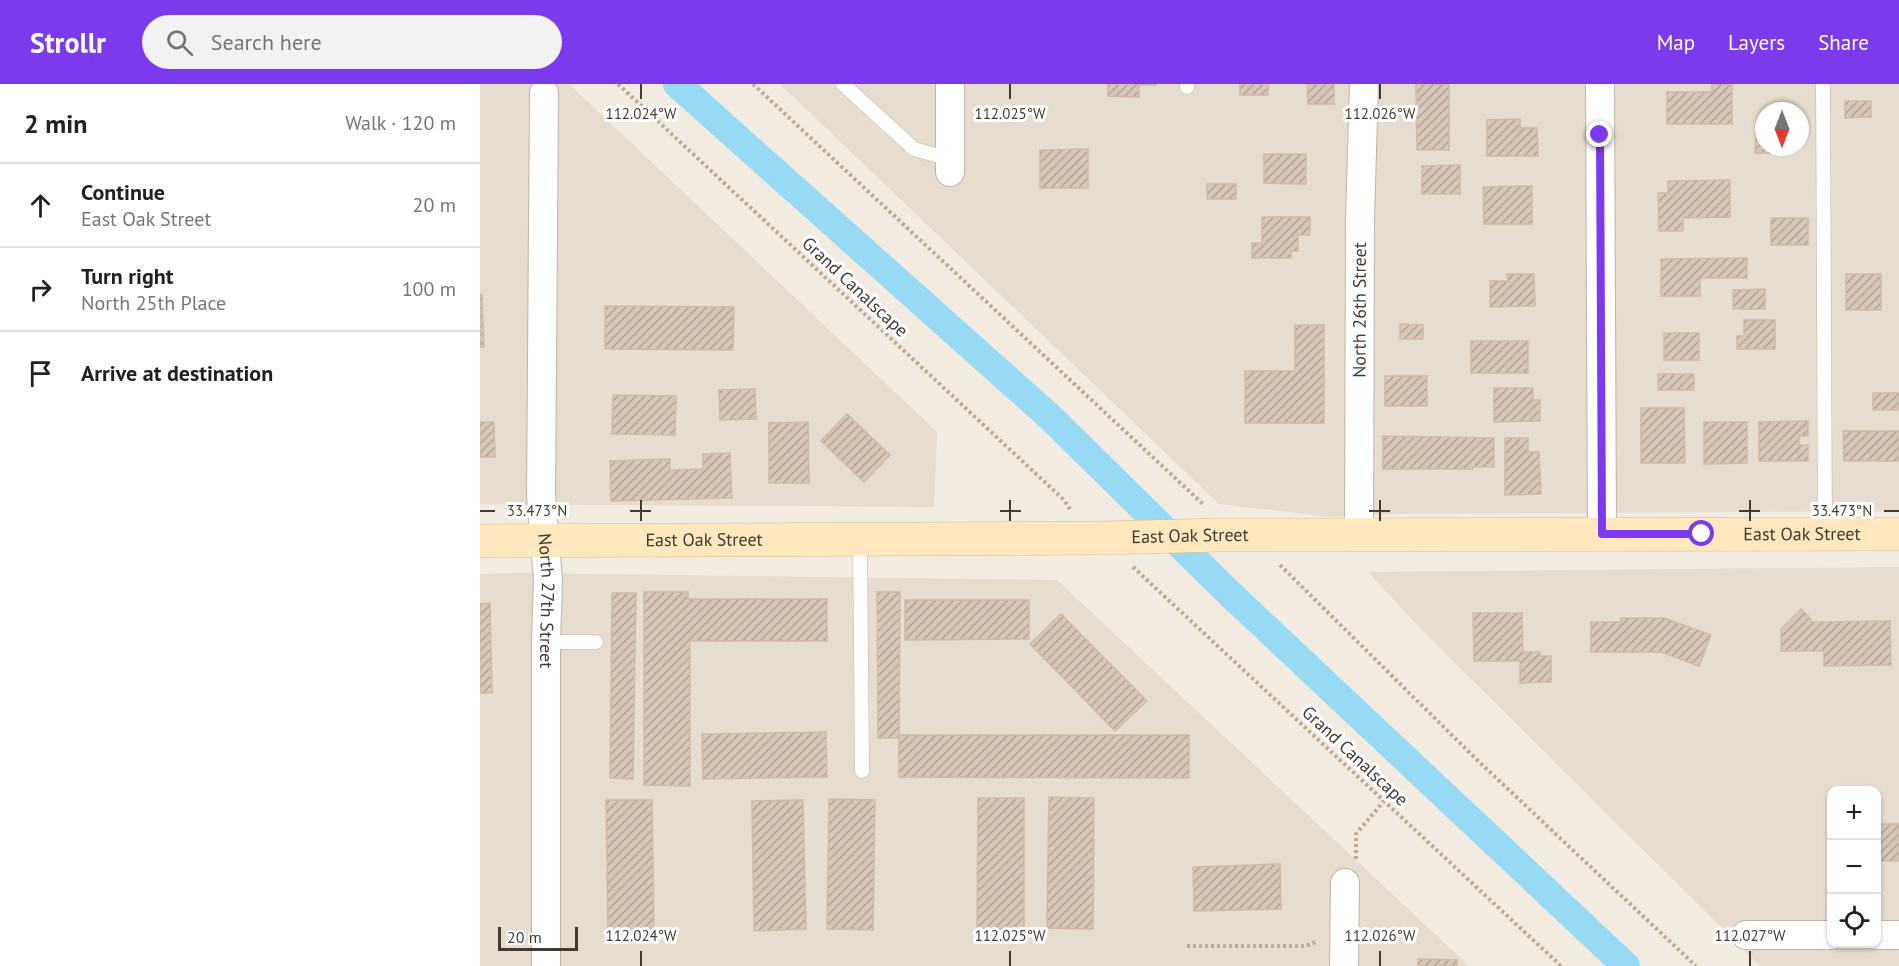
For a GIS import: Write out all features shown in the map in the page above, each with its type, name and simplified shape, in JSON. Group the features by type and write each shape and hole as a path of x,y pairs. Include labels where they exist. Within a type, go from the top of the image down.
{"street":[{"path":"950,84 950,166"},
{"name":"North 26th Street","path":"1359,535 1360,219 1364,84"},
{"path":"1600,84 1602,534"},
{"name":"North 27th Street","path":"544,93 541,495 548,580 546,966"},
{"name":"East Oak Street","path":"480,541 860,539 1127,551 1216,522 1359,535 1899,534"},
{"path":"1344,966 1345,884"},
{"path":"1746,935 1827,935"},
{"path":"1881,935 1899,935"}],"lane":[{"path":"843,84 914,149 950,166"},
{"path":"1823,84 1825,534"},
{"path":"860,539 862,771"},
{"path":"546,642 596,642"}],"path":[{"name":"Grand Canalscape","path":"618,84 1055,492 1071,512"},
{"path":"753,84 1184,488 1216,522"},
{"name":"Grand Canalscape","path":"1127,551 1384,801 1561,966"},
{"path":"1280,565 1476,759 1696,966"},
{"path":"1360,826 1384,801"},
{"path":"1187,946 1306,946 1318,941 1326,932"}],"shaded area":[{"path":"480,84 569,84 937,432 934,507 480,504"},
{"path":"780,84 1899,84 1899,511 1390,514 1332,517 1219,504"},
{"path":"1899,567 1899,966 1760,966 1418,626 1368,572"},
{"path":"480,574 1057,580 1469,966 480,966"}],"building":[{"path":"1108,84 1156,85 1139,85 1139,97 1108,96"},
{"path":"1240,84 1268,84 1268,95 1240,95"},
{"path":"1307,84 1334,84 1334,104 1308,104"},
{"path":"1416,84 1449,84 1449,150 1417,150"},
{"path":"1712,84 1732,84 1732,124 1667,124 1667,92 1712,92"},
{"path":"1845,101 1871,101 1871,117 1845,118"},
{"path":"1520,119 1520,128 1537,128 1538,156 1487,156 1487,120"},
{"path":"1088,149 1088,188 1040,188 1040,150"},
{"path":"1264,154 1306,154 1306,184 1264,183"},
{"path":"1460,165 1460,194 1422,194 1422,166"},
{"path":"1730,180 1730,217 1683,218 1683,231 1659,231 1658,193 1668,193 1668,181"},
{"path":"1207,184 1236,184 1236,199 1207,199"},
{"path":"1532,186 1532,224 1484,224 1483,187"},
{"path":"1262,217 1310,217 1310,235 1298,235 1298,251 1291,251 1291,258 1252,258 1252,243 1262,243"},
{"path":"1771,218 1808,218 1808,245 1771,245"},
{"path":"1747,258 1747,278 1700,278 1700,296 1661,296 1661,259"},
{"path":"1507,274 1534,274 1535,306 1490,307 1490,281 1508,281"},
{"path":"1846,274 1881,274 1881,310 1846,310"},
{"path":"1765,289 1765,309 1733,309 1733,290"},
{"path":"480,295 482,295 484,347 480,347"},
{"path":"605,306 734,307 733,350 605,349"},
{"path":"1744,320 1775,320 1775,349 1737,349 1737,336 1744,336"},
{"path":"1400,324 1423,325 1423,339 1400,339"},
{"path":"1295,325 1324,325 1324,423 1245,423 1245,371 1295,371"},
{"path":"1664,333 1699,333 1699,360 1664,360"},
{"path":"1471,341 1528,341 1528,373 1471,373"},
{"path":"1658,374 1694,374 1694,390 1658,390"},
{"path":"1385,376 1427,376 1427,406 1385,406"},
{"path":"1494,388 1533,388 1533,400 1540,400 1540,421 1494,422"},
{"path":"755,389 756,419 720,420 719,390"},
{"path":"1873,393 1899,393 1899,410 1873,410"},
{"path":"613,395 676,396 675,435 612,434"},
{"path":"1641,408 1684,408 1685,463 1641,463"},
{"path":"847,414 890,455 864,482 821,441"},
{"path":"1808,421 1808,436 1799,436 1799,445 1808,445 1808,461 1759,461 1759,422"},
{"path":"480,422 494,422 495,457 480,457"},
{"path":"808,422 809,483 769,483 769,423"},
{"path":"1704,422 1747,422 1747,463 1704,464"},
{"path":"1843,431 1899,431 1899,461 1844,461"},
{"path":"1383,436 1494,438 1494,467 1383,469"},
{"path":"1505,438 1528,438 1528,452 1539,452 1541,494 1505,495"},
{"path":"730,453 732,498 611,501 610,461 670,459 670,470 703,469 703,454"},
{"path":"644,592 688,592 688,599 827,599 827,641 690,641 690,786 644,785"},
{"path":"877,592 900,592 899,738 878,738"},
{"path":"612,593 636,593 633,779 610,778"},
{"path":"905,600 1029,600 1029,639 905,640"},
{"path":"490,603 492,693 480,693 480,604"},
{"path":"1801,609 1811,619 1811,622 1890,621 1891,665 1824,666 1824,651 1781,651 1781,629"},
{"path":"1473,613 1522,613 1523,652 1540,652 1540,656 1551,656 1551,682 1520,683 1520,661 1474,661"},
{"path":"1061,614 1147,701 1115,731 1030,644"},
{"path":"1621,618 1664,618 1711,635 1699,666 1661,652 1591,652 1591,622 1621,622"},
{"path":"826,732 827,777 703,779 702,734"},
{"path":"899,735 1189,735 1189,778 899,777"},
{"path":"1049,797 1094,798 1093,929 1047,928"},
{"path":"978,798 1024,798 1024,929 977,928"},
{"path":"829,799 875,800 873,930 827,929"},
{"path":"606,800 652,800 654,930 608,931"},
{"path":"803,800 806,929 754,931 752,801"},
{"path":"1881,824 1899,824 1899,861 1881,861"},
{"path":"1280,864 1281,909 1194,911 1193,867"},
{"path":"1418,959 1457,960 1457,966 1418,966"}],"waterway":[{"path":"677,84 1051,418 1229,593 1626,966"}],"route":[{"path":"1600,135 1602,534 1702,534"}]}
